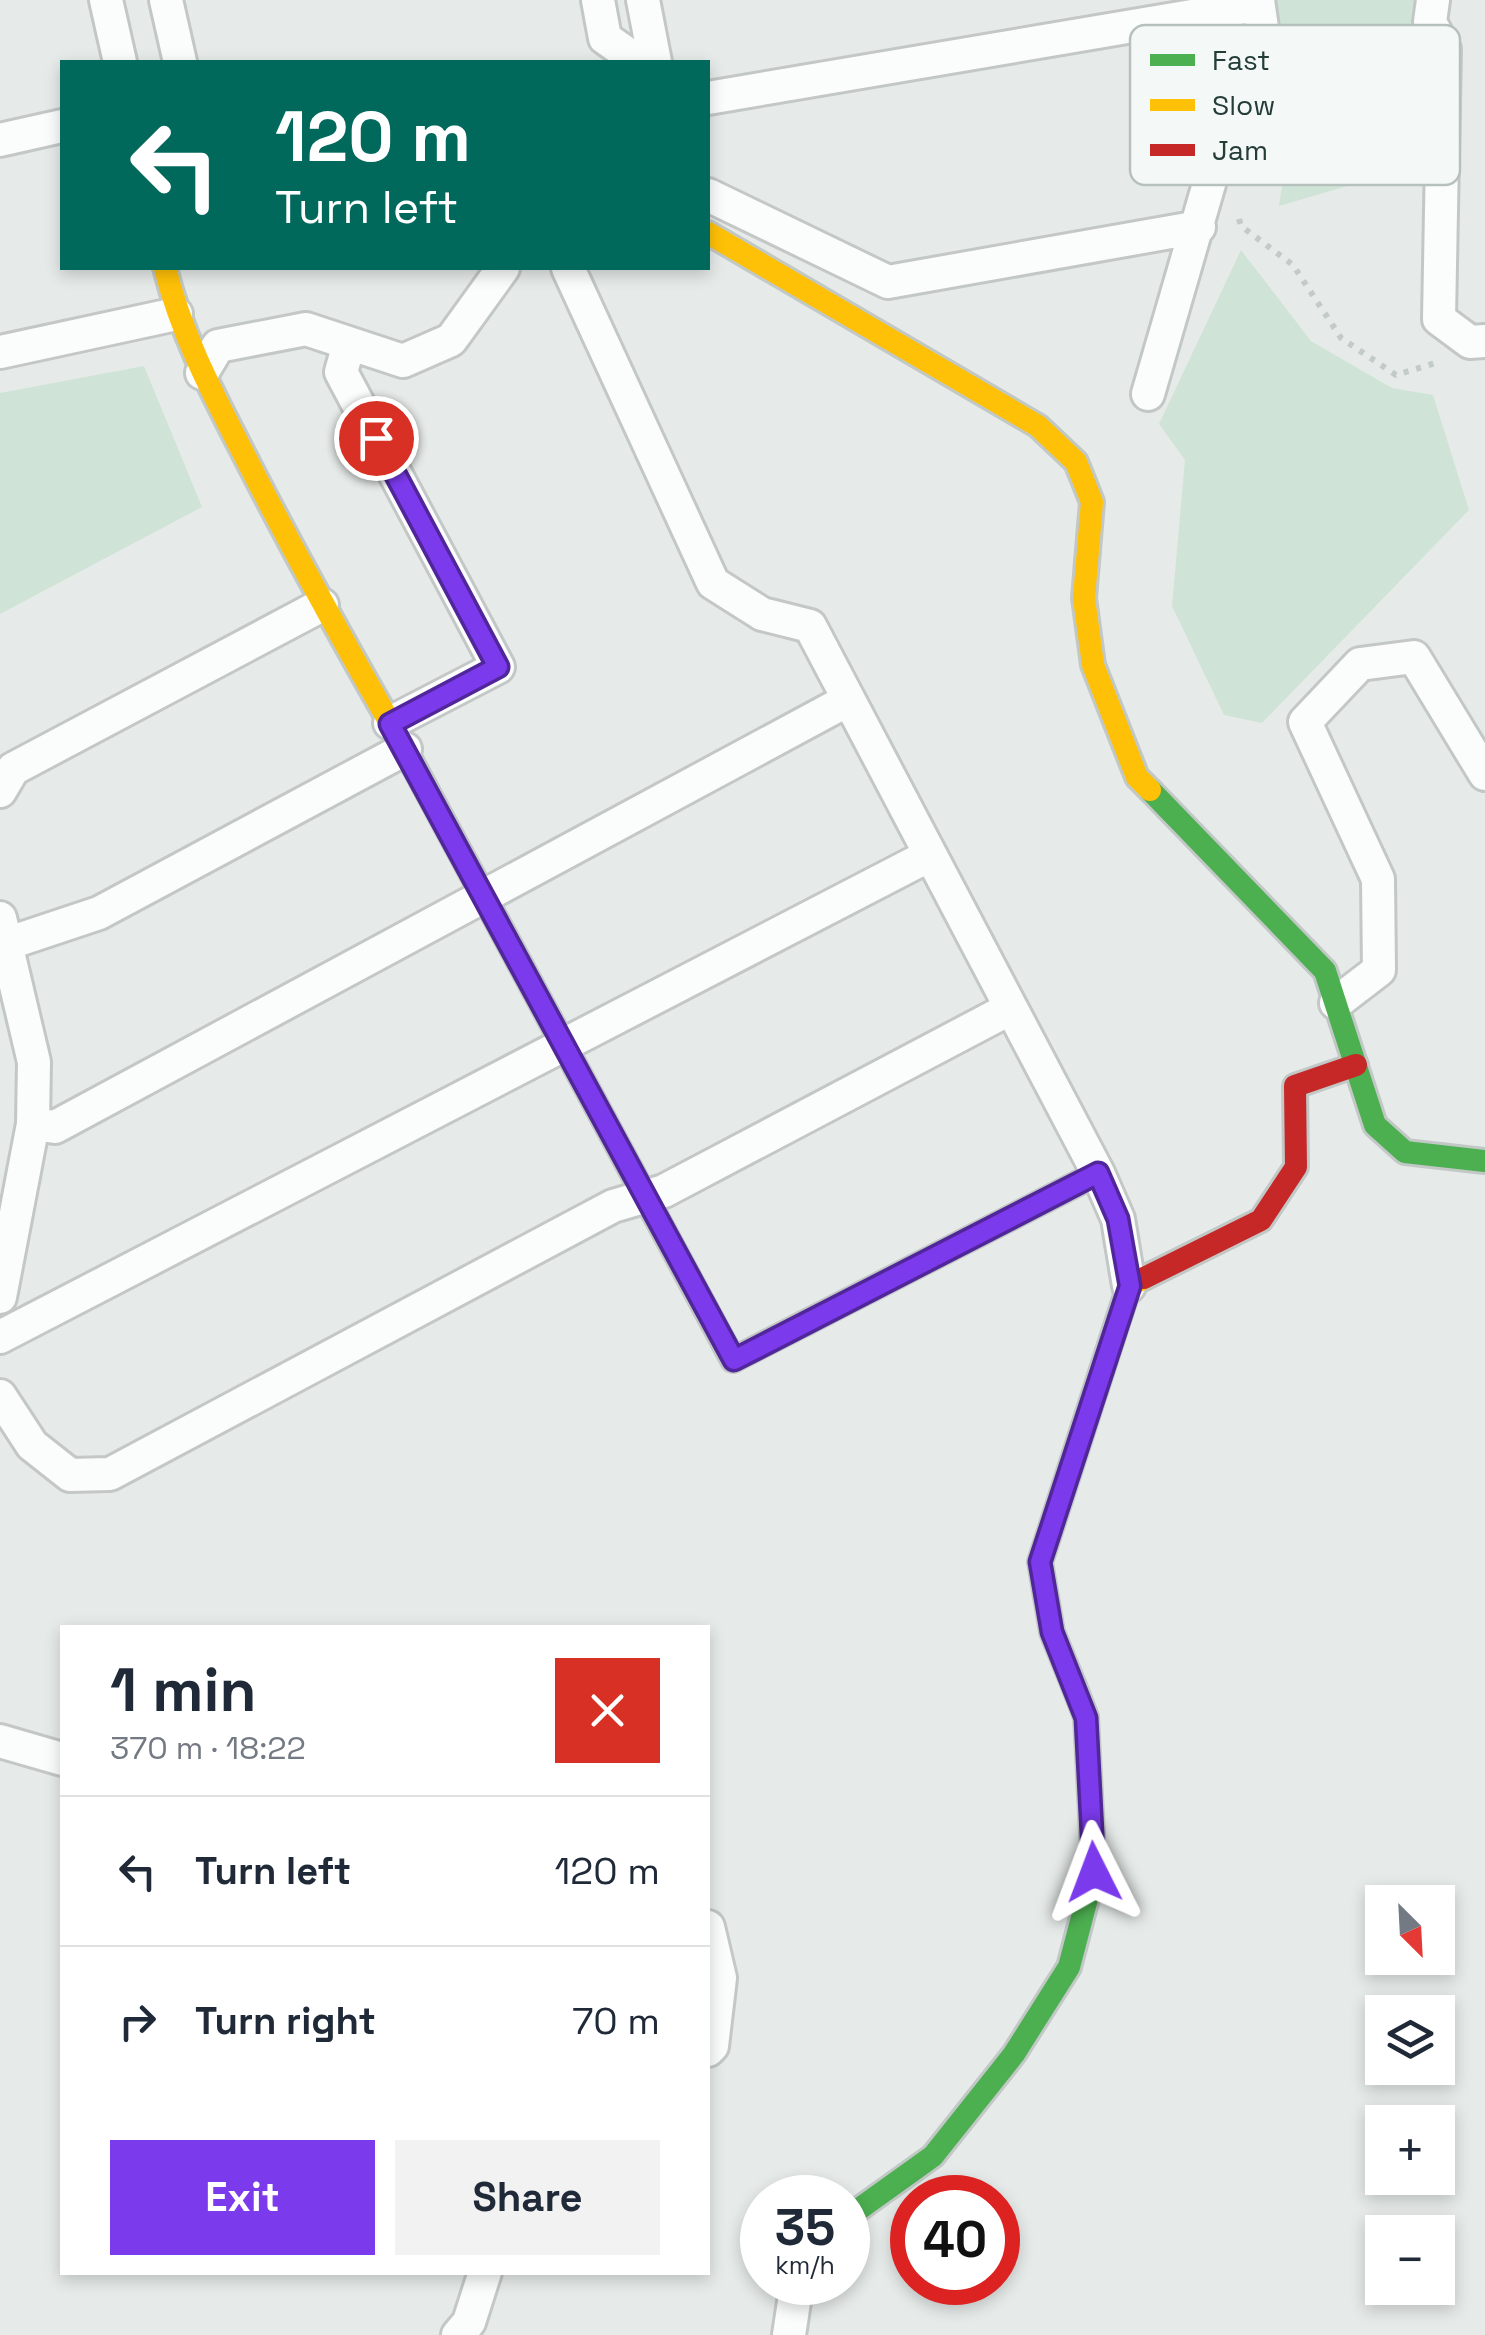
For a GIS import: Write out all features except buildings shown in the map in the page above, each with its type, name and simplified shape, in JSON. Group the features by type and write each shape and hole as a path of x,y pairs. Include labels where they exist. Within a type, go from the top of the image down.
{"street":[{"path":"106,0 120,60"},
{"path":"166,0 180,60"},
{"path":"598,0 605,38 636,60"},
{"path":"644,0 655,60"},
{"path":"1432,0 1432,25"},
{"path":"1131,25 1258,3"},
{"path":"710,98 1130,25"},
{"path":"0,140 60,126"},
{"path":"1148,394 1210,185"},
{"path":"1441,185 1439,319 1478,341"},
{"path":"710,195 888,282 1199,227"},
{"path":"710,234 1038,426 1076,462 1092,502 1084,598 1093,665 1137,776 1325,970 1375,1125 1405,1152 1485,1160"},
{"path":"166,270 176,314 202,373 322,604 734,1360 1098,1173"},
{"path":"202,373 218,346 306,330 404,362 451,340 502,270"},
{"path":"569,270 713,582 762,614 810,626 1098,1173 1118,1219 1130,1286 1040,1562 1052,1632 1086,1718 1094,1872 1069,1967 1014,2054 933,2156 870,2200"},
{"path":"0,352 176,314"},
{"path":"0,1298 33,1124 34,1062 3,931 100,913 397,736 498,667 341,372 349,344"},
{"path":"0,791 12,770 322,604"},
{"path":"1336,1004 1379,970 1378,878 1305,722 1360,664 1414,657 1485,774"},
{"path":"33,1124 55,1126 848,700"},
{"path":"0,1337 930,854"},
{"path":"0,1396 32,1445 70,1475 110,1474 613,1206 664,1191 1011,1008"},
{"path":"1130,1286 1261,1220 1296,1167 1296,1086 1356,1065"},
{"path":"0,1742 60,1758"},
{"path":"710,1936 720,1978 710,2048"},
{"path":"458,2335 468,2322 484,2275"},
{"path":"789,2335 794,2305"}],"path":[{"path":"1236,210 1241,226 1293,265 1340,338 1396,376 1431,368 1478,341"}],"green space":[{"path":"1276,0 1419,0 1426,25 1280,25"},
{"path":"1282,185 1351,185 1279,206"},
{"path":"1241,250 1311,341 1392,388 1433,395 1469,510 1262,723 1224,715 1172,606 1185,460 1159,424"},
{"path":"144,366 202,507 0,614 0,393"}],"traffic: fast":[{"path":"397,735 733,1360 805,1323"},
{"path":"1150,790 1325,971 1375,1125 1405,1152 1485,1161"},
{"path":"870,2201 933,2156 1014,2054 1069,1967 1094,1872 1086,1717 1074,1686"}],"traffic: slow":[{"path":"710,234 1038,426 1076,462 1092,502 1084,598 1093,665 1137,777 1150,790"},
{"path":"166,270 192,347 215,397 397,735"},
{"path":"805,1323 1098,1173"},
{"path":"1074,1686 1052,1632 1040,1562 1129,1286 1144,1278"}],"traffic: jam":[{"path":"1144,1278 1261,1220 1296,1167 1295,1086 1356,1065"}],"route":[{"path":"376,438 498,667 390,724 734,1360 1098,1173 1118,1219 1130,1286 1040,1562 1052,1632 1086,1718 1094,1872"}]}
